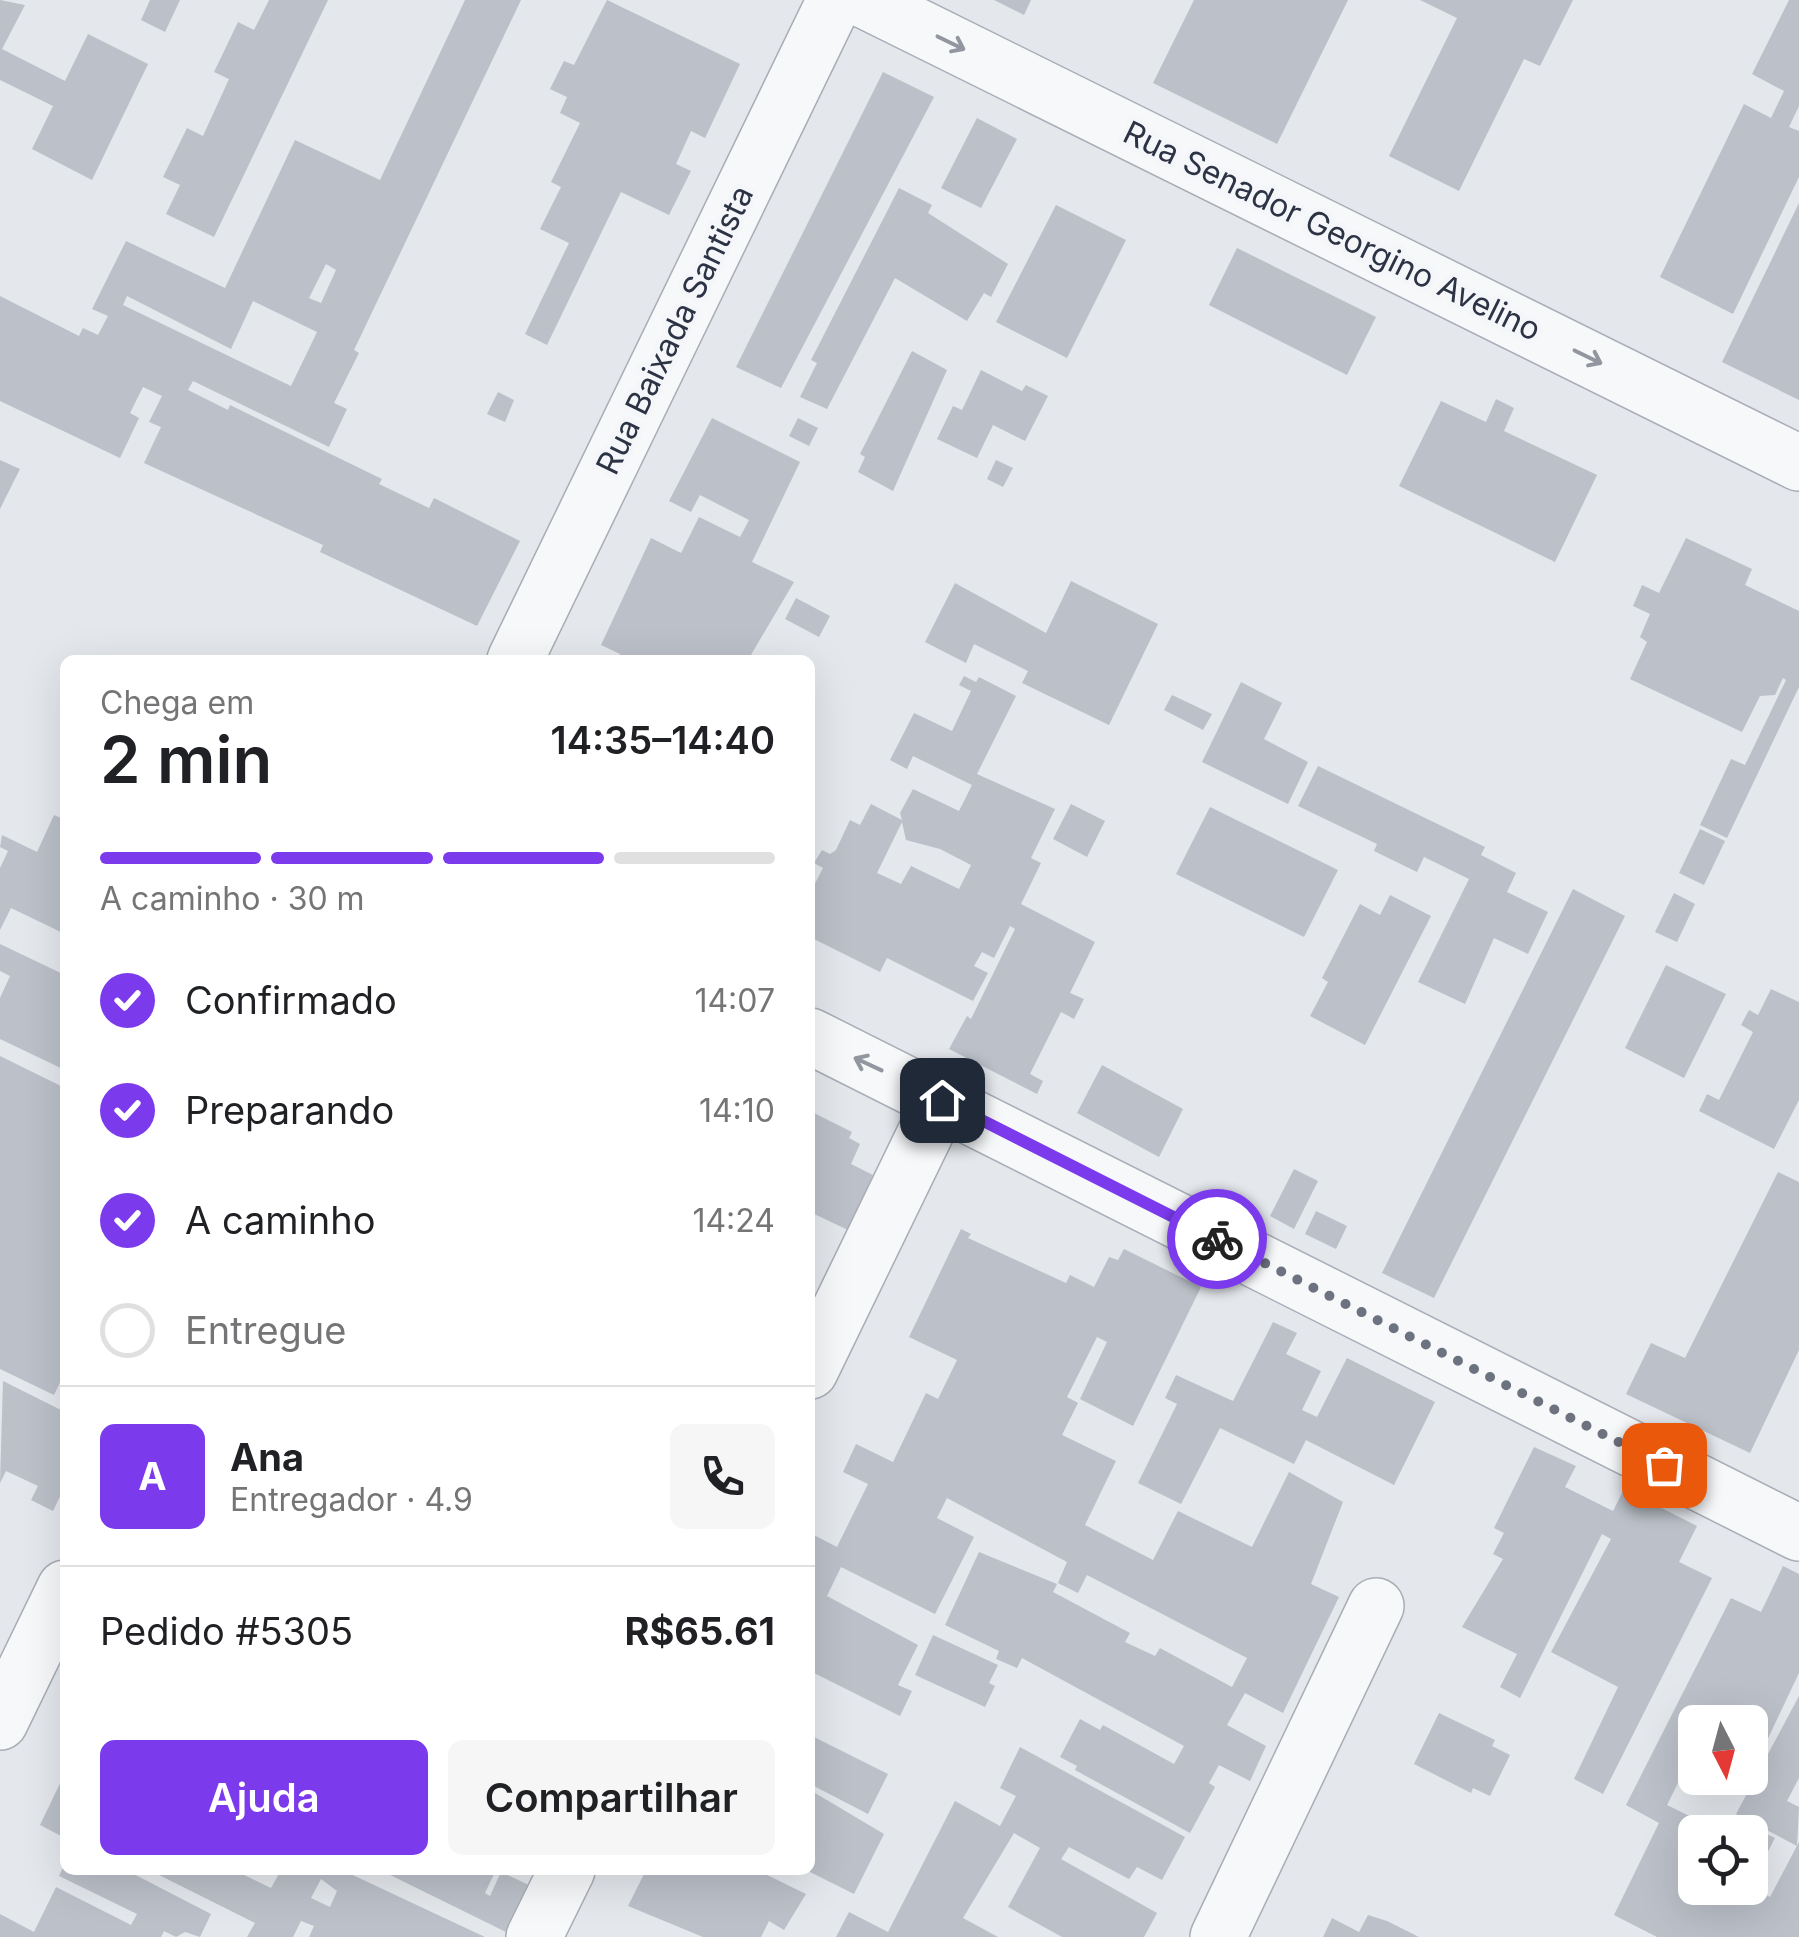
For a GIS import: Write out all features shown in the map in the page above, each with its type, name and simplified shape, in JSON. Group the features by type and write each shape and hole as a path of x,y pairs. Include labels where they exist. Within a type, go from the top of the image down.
{"street":[{"name":"Rua Baixada Santista","path":"516,655 835,0"},
{"name":"Rua Senador Georgino Avelino","path":"864,0 1799,463"},
{"path":"815,1038 1799,1533"},
{"path":"815,1361 942,1100"},
{"path":"0,1722 60,1598"},
{"path":"1218,1937 1376,1606"},
{"path":"534,1937 564,1875"}],"building":[{"path":"0,0 25,5 2,49 65,81 88,34 148,64 92,180 32,149 53,106 0,80"},
{"path":"150,0 180,0 165,32 141,20"},
{"path":"269,0 328,0 214,237 166,214 180,185 163,177 187,128 203,136 229,79 214,72 238,22 254,30"},
{"path":"465,0 521,0 354,350 359,353 334,403 347,409 329,447 193,381 188,390 228,410 230,405 382,479 379,484 429,508 434,498 520,541 477,626 320,552 323,545 144,463 161,427 149,422 162,396 143,387 130,413 139,418 120,458 0,401 0,296 79,336 83,328 98,335 108,316 92,309 126,241 225,288 295,140 380,180","holes":["326,264 336,270 321,303 309,298","127,296 231,349 253,301 317,332 291,386 123,305"]},
{"path":"607,0 740,64 705,138 691,131 676,164 691,171 669,215 621,192 547,345 525,334 569,243 540,229 561,187 551,182 580,123 560,113 567,97 550,89 564,61 574,65"},
{"path":"994,0 1031,0 1024,15"},
{"path":"1194,0 1348,0 1277,144 1153,83"},
{"path":"1420,0 1573,0 1540,66 1524,59 1459,191 1389,156 1457,18"},
{"path":"1789,0 1799,0 1799,106 1789,127 1799,131 1799,177 1733,314 1660,277 1744,104 1771,118 1784,91 1752,74"},
{"path":"883,72 934,97 781,388 736,367"},
{"path":"977,118 1017,139 981,208 941,188"},
{"path":"899,188 932,205 928,213 1008,264 991,297 984,293 967,321 895,278 827,409 800,397 817,363 811,360"},
{"path":"1799,203 1799,400 1722,362"},
{"path":"1056,205 1126,240 1067,358 996,322"},
{"path":"1237,248 1376,317 1347,375 1209,305"},
{"path":"912,351 947,370 893,491 858,472 865,457 860,454"},
{"path":"981,370 1022,391 1026,385 1048,396 1025,441 993,425 977,458 937,439 953,406 962,410"},
{"path":"498,392 514,400 505,422 487,414"},
{"path":"1496,399 1514,408 1504,431 1597,475 1555,562 1399,486 1441,401 1486,422"},
{"path":"712,418 800,462 752,562 794,582 751,655 620,655 601,645 651,538 681,553 699,517 740,537 749,520 700,495 691,512 669,501"},
{"path":"798,418 818,428 809,446 789,436"},
{"path":"0,460 20,469 0,509"},
{"path":"996,460 1013,468 1003,487 987,479"},
{"path":"1686,538 1752,569 1745,585 1799,611 1799,687 1727,838 1700,825 1731,759 1745,765 1786,680 1783,678 1775,695 1760,696 1742,732 1630,679 1647,642 1640,637 1650,614 1633,606 1642,585 1659,593"},
{"path":"1071,581 1158,624 1109,725 1022,683 1028,671 974,644 966,663 925,642 955,583 1046,633"},
{"path":"796,598 830,616 819,637 785,619"},
{"path":"964,676 976,682 979,677 1016,696 977,774 1055,809 1031,858 1041,863 1021,904 1095,942 1070,993 1084,999 1074,1019 1061,1012 1030,1074 1043,1081 1037,1094 949,1049 967,1016 971,1019 1015,929 1010,926 994,958 982,952 974,966 988,973 973,1001 887,958 880,972 815,940 815,883 823,868 815,861 822,850 830,854 836,850 850,820 860,825 871,804 902,820 900,813 913,789 959,811 972,785 913,756 907,769 890,760 914,713 952,731 971,691 959,685","holes":["902,822 906,840 940,849 971,865 959,889 911,866 901,884 877,873"]},
{"path":"1241,682 1282,703 1264,739 1308,762 1288,804 1202,762"},
{"path":"1172,695 1212,714 1203,730 1164,710"},
{"path":"1318,766 1485,847 1481,855 1516,873 1507,892 1548,912 1528,954 1494,938 1465,1004 1418,982 1469,879 1424,857 1417,872 1374,851 1377,844 1298,806"},
{"path":"1071,804 1105,821 1087,857 1053,839"},
{"path":"1210,807 1338,870 1304,937 1176,874"},
{"path":"54,815 60,818 60,932 11,908 0,930 0,868 8,851 0,847 2,835 37,852"},
{"path":"1700,829 1725,841 1704,885 1679,873"},
{"path":"1573,889 1625,916 1434,1298 1382,1273"},
{"path":"1674,893 1695,904 1677,942 1655,932"},
{"path":"1390,895 1431,916 1365,1045 1310,1016 1328,982 1322,978 1360,904 1380,915"},
{"path":"0,944 60,973 60,1068 0,1039 0,998 10,976 0,971"},
{"path":"1666,965 1726,994 1684,1078 1625,1048"},
{"path":"1771,989 1799,1002 1799,1100 1774,1149 1699,1111 1707,1094 1719,1100 1753,1032 1741,1025 1749,1010 1758,1015"},
{"path":"0,1056 60,1086 60,1382 54,1395 0,1369"},
{"path":"1102,1065 1183,1109 1159,1157 1077,1113"},
{"path":"815,1114 852,1132 849,1138 860,1144 851,1164 873,1175 848,1230 815,1214"},
{"path":"1294,1169 1318,1181 1294,1229 1270,1216"},
{"path":"1778,1172 1799,1182 1799,1350 1750,1453 1626,1394 1651,1343 1685,1358"},
{"path":"1316,1211 1347,1226 1336,1249 1305,1234"},
{"path":"961,1229 971,1234 968,1238 1066,1283 1070,1275 1094,1287 1109,1257 1118,1260 1124,1249 1201,1287 1133,1426 1080,1399 1107,1342 1097,1337 1067,1397 1078,1403 1062,1435 1116,1461 1085,1525 1153,1560 1178,1511 1252,1547 1289,1472 1343,1502 1311,1584 1339,1597 1283,1713 1245,1693 1227,1725 1266,1746 1250,1781 1219,1765 1209,1783 1215,1787 1190,1833 1075,1770 1077,1766 1060,1757 1080,1719 1100,1730 1103,1725 1174,1764 1184,1746 1022,1658 1017,1668 996,1659 999,1651 945,1625 979,1552 1057,1584 1053,1592 1130,1633 1125,1642 1155,1656 1160,1648 1232,1687 1247,1658 1087,1575 1078,1593 1058,1583 1067,1562 947,1498 937,1518 974,1537 935,1614 841,1567 827,1596 918,1645 898,1685 912,1691 900,1716 815,1674 815,1536 837,1547 868,1484 843,1472 856,1444 893,1462 926,1393 938,1399 957,1360 909,1337"},
{"path":"1273,1322 1297,1333 1286,1354 1321,1371 1302,1410 1317,1417 1347,1358 1435,1402 1394,1485 1306,1440 1294,1464 1220,1428 1181,1504 1138,1483 1177,1404 1165,1398 1176,1375 1233,1401"},
{"path":"3,1381 60,1410 60,1496 53,1511 31,1500 38,1486 6,1471 0,1483"},
{"path":"1534,1447 1576,1466 1565,1487 1613,1511 1624,1489 1697,1526 1679,1562 1712,1578 1603,1794 1574,1779 1618,1687 1551,1652 1611,1539 1602,1534 1520,1698 1500,1687 1517,1654 1462,1627 1503,1559 1493,1554 1504,1533 1494,1528"},
{"path":"1783,1566 1799,1574 1799,1673 1768,1738 1768,1705 1678,1705 1678,1783 1667,1805 1687,1815 1678,1815 1678,1905 1768,1905 1768,1896 1799,1842 1799,1937 1657,1937 1614,1915 1659,1823 1626,1805 1731,1598 1761,1612"},
{"path":"933,1635 998,1665 989,1683 995,1686 985,1707 915,1675"},
{"path":"1799,1696 1799,1778 1787,1801 1799,1807 1797,1846 1768,1831 1768,1815 1736,1814 1746,1795 1768,1795 1768,1754"},
{"path":"1439,1713 1495,1740 1492,1746 1510,1755 1490,1796 1473,1788 1471,1793 1414,1764"},
{"path":"815,1738 888,1774 868,1814 815,1787"},
{"path":"1020,1747 1185,1837 1162,1880 1137,1867 1129,1879 1069,1847 1061,1859 1157,1913 1144,1937 1062,1937 1008,1907 1040,1848 1014,1833 963,1918 998,1937 836,1937 849,1912 888,1932 955,1801 1000,1826 1016,1796 1000,1788"},
{"path":"60,1783 60,1835 40,1825"},
{"path":"815,1793 884,1834 854,1894 815,1874"},
{"path":"136,1875 211,1914 200,1937 185,1932 176,1937 164,1931 161,1937 0,1937 0,1914 34,1932 56,1887 131,1925 137,1914 59,1876"},
{"path":"159,1875 244,1875 271,1888 278,1875 353,1875 485,1937 309,1937 314,1926 301,1921 293,1937 247,1937 255,1923","holes":["321,1879 337,1891 330,1907 311,1898"]},
{"path":"390,1875 494,1875 485,1893 490,1896 500,1875 531,1886 508,1933"},
{"path":"644,1875 767,1875 806,1894 784,1930 769,1921 761,1937 703,1937 628,1906"},
{"path":"1368,1915 1419,1937 1323,1937 1332,1918 1359,1932"}],"way so far":[{"path":"1217,1239 1664,1465"}],"route":[{"path":"942,1100 1217,1239"}]}
